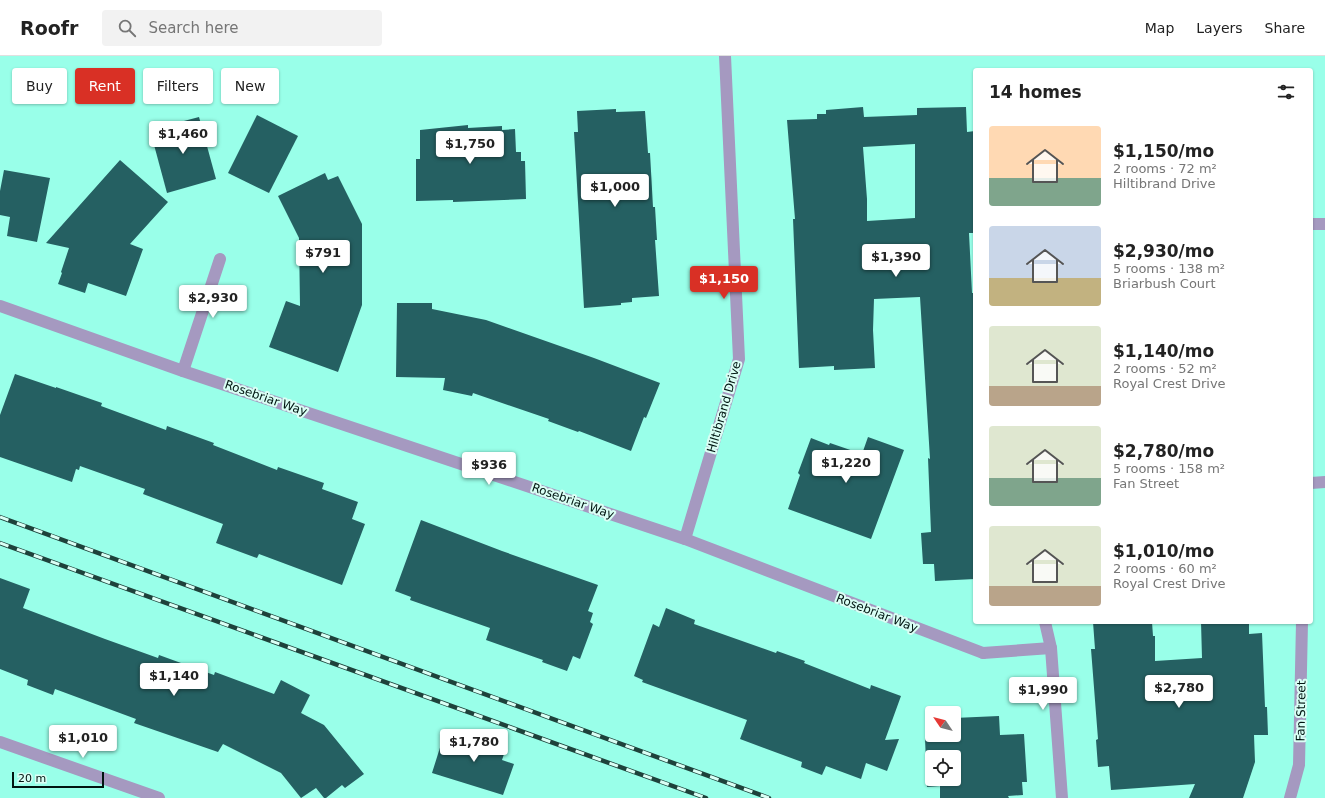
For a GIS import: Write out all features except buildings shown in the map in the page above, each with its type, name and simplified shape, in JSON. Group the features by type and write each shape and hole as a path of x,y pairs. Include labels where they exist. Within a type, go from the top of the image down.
{"street":[{"name":"Hiltibrand Drive","path":"685,539 739,359 725,56"},
{"path":"1313,224 1325,224"},
{"path":"183,371 220,260"},
{"name":"Rosebriar Way","path":"0,306 183,371 685,539 982,654 1051,648"},
{"path":"1313,483 1325,482"},
{"path":"1045,624 1051,648 1062,798"},
{"name":"Fan Street","path":"1290,798 1300,765 1302,624"},
{"path":"0,742 159,798"}],"railway":[{"path":"0,517 769,798"},
{"path":"0,543 706,798"}]}
